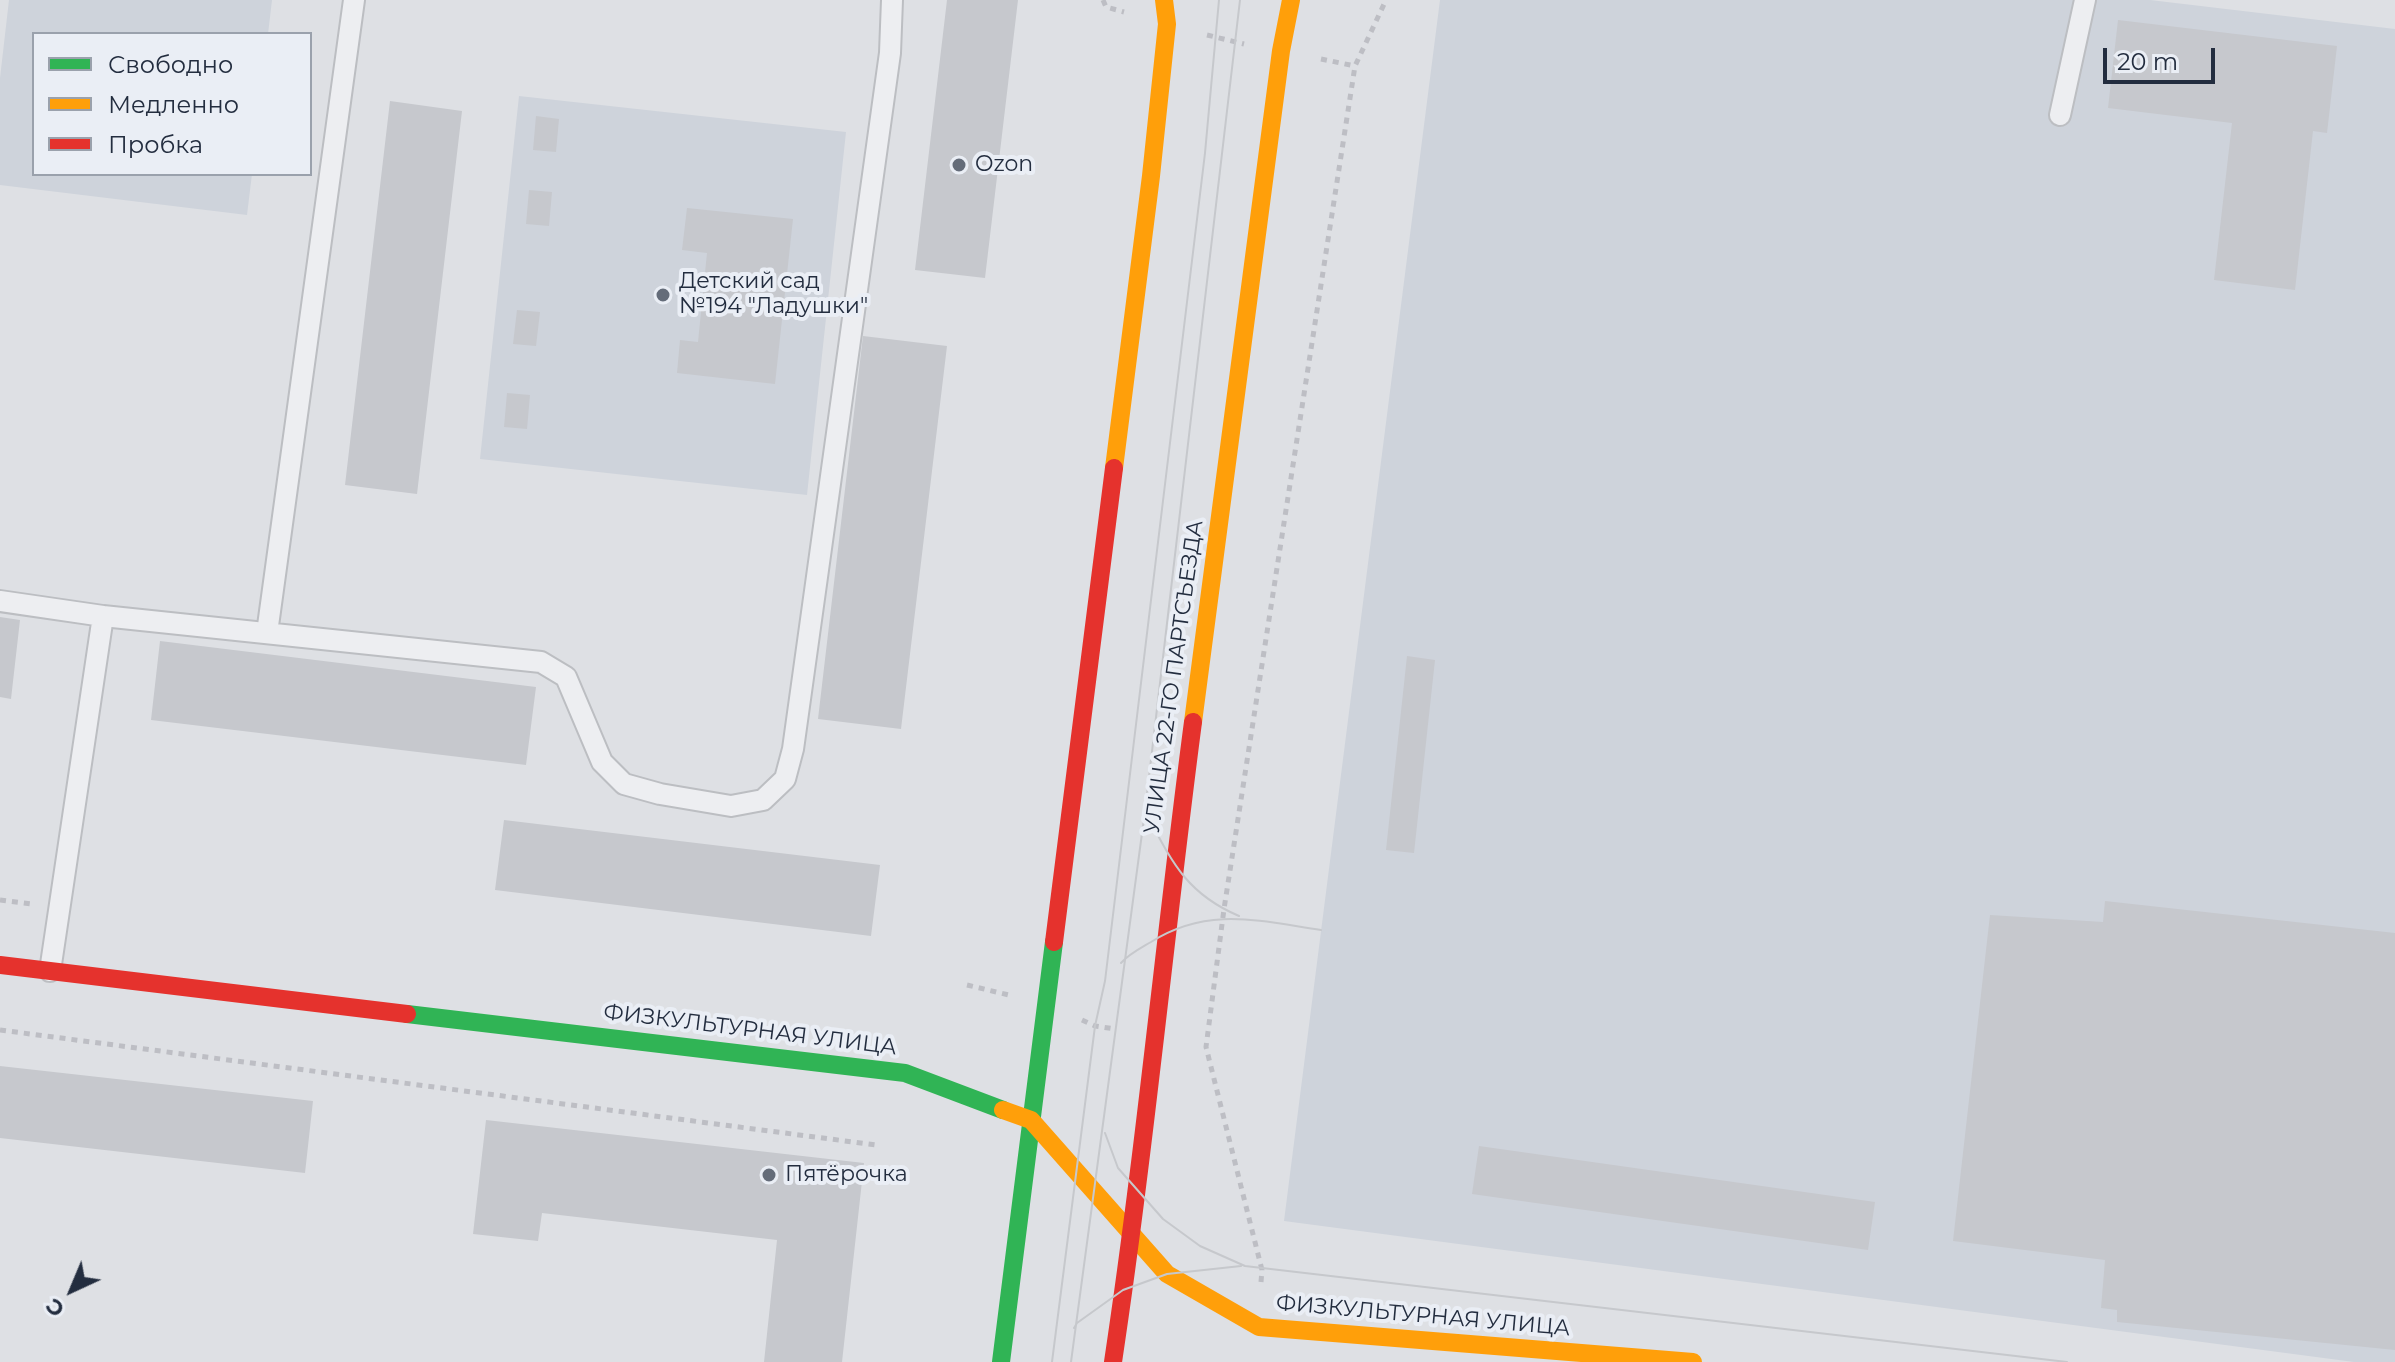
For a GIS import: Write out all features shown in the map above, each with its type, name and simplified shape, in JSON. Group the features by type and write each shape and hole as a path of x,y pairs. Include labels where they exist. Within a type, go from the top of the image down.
{"main road":[{"path":"1001,1362 1151,176 1167,24 1164,0"},
{"name":"УЛИЦА 22-ГО ПАРТСЪЕЗДА","path":"1113,1362 1132,1234 1174,866 1281,51 1291,0"},
{"name":"ФИЗКУЛЬТУРНАЯ УЛИЦА","path":"0,965 905,1073 1031,1120 1167,1274 1259,1327 1693,1362"}],"lane":[{"path":"267,633 354,0"},
{"path":"0,601 103,616 541,662 566,677 602,762 624,784 660,794 731,806 763,800 785,779 793,749 890,53 892,0"},
{"path":"2060,115 2085,0"},
{"path":"50,971 103,616"}],"path":[{"path":"1103,0 1106,7 1235,42 1355,66"},
{"path":"1259,1327 1262,1270 1206,1047 1224,909 1355,66 1386,0"},
{"path":"0,1030 876,1145"}],"shaded area":[{"path":"9,0 272,0 268,32 32,32 32,176 252,176 247,215 0,185 0,78"},
{"path":"1440,0 2150,0 2395,29 2395,1362 2354,1362 1284,1221"},
{"name":"Детский сад №194 \"Ладушки\"","path":"519,96 846,132 807,495 480,459"}],"building":[{"path":"947,0 1018,0 985,278 915,270"},
{"path":"2118,20 2337,46 2327,133 2313,131 2295,290 2214,280 2232,123 2108,108"},
{"path":"390,101 462,111 417,494 345,485"},
{"path":"536,116 559,119 556,152 533,150"},
{"path":"529,190 552,192 549,226 526,224"},
{"path":"687,208 793,219 775,384 677,373 680,340 698,342 707,253 682,250"},
{"path":"517,310 540,312 536,346 513,344"},
{"path":"863,336 947,346 901,729 818,719"},
{"path":"507,393 530,395 527,429 504,427"},
{"path":"0,617 20,620 11,699 0,697"},
{"path":"160,641 536,687 526,765 151,720"},
{"path":"1407,656 1435,660 1414,853 1386,850"},
{"path":"504,820 880,865 871,936 495,890"},
{"path":"2105,901 2395,933 2395,1350 2117,1322 2117,1310 2101,1308 2105,1260 1953,1241 1990,915 2103,922"},
{"path":"0,1066 313,1101 305,1173 0,1138"},
{"path":"486,1120 864,1163 842,1362 764,1362 777,1240 542,1213 538,1241 473,1234"},
{"path":"1479,1146 1875,1202 1868,1250 1472,1194"}],"tram line":[{"path":"1052,1362 1095,1026 1105,981 1205,153 1219,0"},
{"path":"1071,1362 1145,811 1240,0"},
{"path":"1145,811 1172,860 1192,886 1239,916"},
{"path":"1121,963 1135,951 1172,931 1213,920 1255,920 1321,930"},
{"path":"1105,1133 1118,1168 1163,1219 1200,1246 1245,1266 2067,1362"},
{"path":"1074,1328 1123,1290 1167,1274 1241,1266"}],"traffic: fast":[{"path":"1001,1362 1054,942"},
{"path":"407,1014 905,1073 1003,1110"}],"traffic: slow":[{"path":"1114,468 1151,176 1167,24 1164,0"},
{"path":"1193,722 1281,51 1291,0"},
{"path":"1003,1110 1031,1120 1167,1274 1259,1327 1693,1362"}],"traffic: jam":[{"path":"1054,942 1114,468"},
{"path":"1113,1362 1193,722"},
{"path":"0,965 407,1014"}],"place":[{"name":"Ozon","path":"959,165"},
{"name":"Детский сад №194 \"Ладушки\"","path":"663,295"},
{"name":"Пятёрочка","path":"769,1175"}]}
